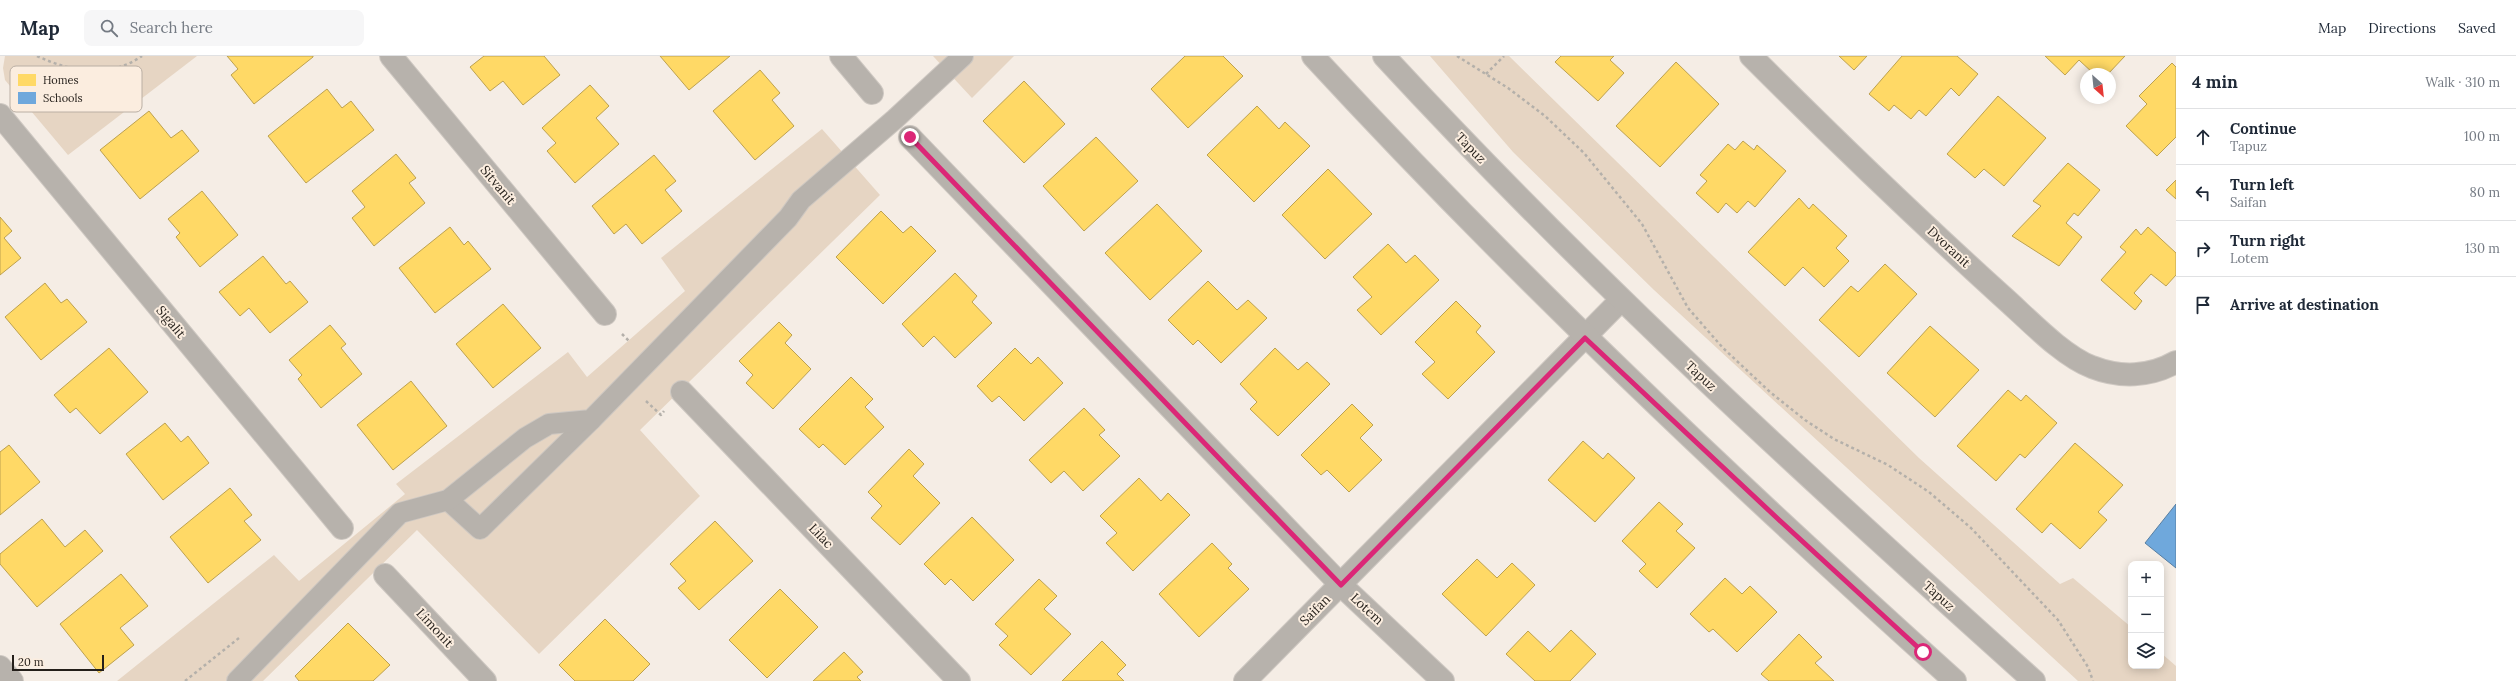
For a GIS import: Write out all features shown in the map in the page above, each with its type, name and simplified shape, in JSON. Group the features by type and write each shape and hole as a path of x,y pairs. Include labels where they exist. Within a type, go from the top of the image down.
{"street":[{"name":"Sitvanit","path":"391,56 605,314"},
{"path":"840,56 872,93"},
{"path":"448,500 480,530 647,363 788,218 801,200 895,119 963,56"},
{"path":"1313,56 1451,203 1585,338 1777,518 1955,681"},
{"name":"Tapuz","path":"1384,56 1483,162 1621,300 1861,526 2034,681"},
{"name":"Dvoranit","path":"1751,56 1947,246 2062,349 2090,367 2118,374 2145,374 2176,362"},
{"name":"Sigalit","path":"0,116 342,528"},
{"name":"Lotem","path":"910,137 1341,585 1443,681"},
{"name":"Saifan","path":"1245,681 1621,300"},
{"name":"Lilac","path":"682,392 960,681"},
{"path":"236,681 400,514 448,500 525,438 548,424 591,420"},
{"name":"Limonit","path":"385,575 484,681"},
{"path":"0,667 12,681"}],"path":[{"path":"37,56 60,66"},
{"path":"122,66 142,56"},
{"path":"1457,56 1486,74 1545,116 1584,153 1642,224 1688,308 1723,348 1770,392 1805,420 1834,439 1888,465 1924,488 1971,528 2058,620 2088,667 2093,681"},
{"path":"1486,74 1504,56"},
{"path":"605,314 647,363"}],"shaded area":[{"path":"5,56 197,56 142,98 142,66 10,66 10,86 5,80 3,68"},
{"path":"933,56 1014,56 972,98"},
{"path":"1430,56 1509,56 1919,458 2060,584 2073,578 2128,624 2128,669 2164,669 2164,656 2176,666 2176,681 2078,681 1654,290 1513,152"},
{"path":"32,112 124,112 68,155"},
{"path":"822,129 880,195 640,430 700,496 539,654 417,530 263,681 117,681 274,555 299,581 405,494 396,484 568,352 587,377 685,291 661,258"}],"building: Homes":[{"path":"227,56 313,57 254,104 231,75 238,69"},
{"path":"484,56 544,56 560,75 523,105 503,81 490,91 470,67"},
{"path":"660,56 730,56 689,90"},
{"path":"1185,56 1223,56 1243,76 1188,128 1151,89"},
{"path":"1561,56 1614,56 1610,60 1624,73 1598,101 1555,62"},
{"path":"1839,56 1867,56 1854,70"},
{"path":"1902,56 1957,56 1978,74 1959,96 1951,88 1926,116 1919,110 1911,119 1894,105 1889,111 1869,94"},
{"path":"2045,56 2125,56 2114,68 2088,68 2079,60 2065,75"},
{"path":"1676,62 1719,104 1660,167 1616,126"},
{"path":"2172,63 2176,67 2176,137 2157,156 2126,126 2147,104 2139,96"},
{"path":"760,70 780,93 772,100 794,126 755,160 713,111"},
{"path":"1024,81 1065,124 1024,163 983,121"},
{"path":"590,85 609,106 596,118 619,144 575,183 547,151 556,143 542,128"},
{"path":"327,89 342,108 351,101 374,130 306,183 268,136"},
{"path":"1998,96 2046,138 2004,186 1984,169 1975,178 1947,154"},
{"path":"1257,106 1279,129 1285,122 1310,146 1254,202 1207,155"},
{"path":"149,111 171,138 182,130 199,151 140,199 100,150"},
{"path":"1096,137 1138,181 1084,231 1043,186"},
{"path":"1743,141 1754,150 1757,145 1786,171 1755,207 1748,201 1737,213 1726,203 1718,213 1696,193 1707,181 1700,175 1728,144 1735,150"},
{"path":"396,154 416,178 409,183 425,203 374,246 352,218 365,207 352,191"},
{"path":"654,155 676,181 665,190 682,211 642,244 626,224 614,234 592,206"},
{"path":"2068,163 2100,190 2078,216 2074,213 2066,223 2082,237 2059,266 2012,236 2041,206 2033,201"},
{"path":"1328,169 1372,214 1325,259 1282,215"},
{"path":"2176,180 2176,199 2166,190"},
{"path":"202,191 238,235 200,267 176,237 180,233 168,219"},
{"path":"1799,198 1809,209 1813,204 1847,236 1836,248 1849,261 1824,287 1803,267 1785,286 1748,252"},
{"path":"1157,204 1202,251 1150,300 1105,253"},
{"path":"881,211 903,233 911,226 936,251 883,304 836,257"},
{"path":"0,217 12,231 4,238 21,258 0,275"},
{"path":"450,227 464,245 468,241 491,269 435,313 399,268"},
{"path":"2148,227 2176,253 2176,275 2166,286 2151,274 2134,293 2142,301 2135,310 2101,280 2126,252 2120,247 2136,229 2141,235"},
{"path":"1388,244 1406,263 1415,255 1439,280 1381,335 1357,310 1372,297 1353,277"},
{"path":"263,256 286,284 290,281 308,302 270,333 249,308 240,316 219,292"},
{"path":"1885,264 1917,294 1859,357 1819,320 1851,286 1858,292"},
{"path":"955,273 977,296 972,302 992,323 955,358 934,336 923,347 902,324"},
{"path":"1208,281 1237,310 1248,300 1267,318 1221,363 1198,340 1193,345 1168,320"},
{"path":"45,283 61,303 67,299 87,322 41,360 5,317"},
{"path":"1456,301 1481,326 1476,332 1495,352 1448,399 1422,374 1435,362 1415,342"},
{"path":"503,304 541,348 493,388 456,344"},
{"path":"779,322 792,335 785,343 811,369 773,409 746,383 753,375 739,361"},
{"path":"330,325 346,344 341,348 362,374 321,408 298,379 302,375 289,360"},
{"path":"1930,326 1979,370 1935,417 1887,373"},
{"path":"109,348 148,392 100,434 76,408 70,413 54,395"},
{"path":"1015,348 1031,364 1038,357 1063,383 1024,421 999,396 992,402 977,386"},
{"path":"1275,348 1298,370 1307,362 1330,384 1278,436 1250,409 1257,402 1240,384"},
{"path":"851,377 873,399 865,407 884,427 845,465 823,444 819,448 799,429"},
{"path":"411,381 447,426 393,470 357,425"},
{"path":"2008,390 2021,401 2026,395 2057,423 2025,458 2020,454 1996,481 1957,446"},
{"path":"1352,404 1373,425 1360,438 1382,460 1349,492 1327,470 1321,475 1301,455"},
{"path":"1084,408 1105,430 1099,435 1120,456 1083,491 1064,471 1051,483 1029,460"},
{"path":"165,423 181,442 188,436 209,463 163,500 126,454"},
{"path":"1583,441 1603,459 1608,453 1635,478 1595,522 1548,480"},
{"path":"2075,443 2123,485 2098,512 2107,520 2080,549 2051,523 2042,533 2016,509"},
{"path":"9,445 40,482 0,515 0,452"},
{"path":"909,449 924,464 913,476 940,503 900,545 871,518 882,506 868,492"},
{"path":"1139,478 1161,501 1168,493 1190,515 1133,571 1106,543 1117,533 1100,516"},
{"path":"230,488 252,515 244,521 261,540 208,583 170,537"},
{"path":"1659,502 1683,524 1676,531 1695,548 1657,588 1639,571 1646,564 1622,541"},
{"path":"972,517 1014,560 973,601 951,579 945,585 924,564"},
{"path":"42,519 65,547 85,530 103,551 37,607 0,564 0,554"},
{"path":"715,521 753,561 699,610 678,588 686,581 670,564"},
{"path":"1212,543 1232,564 1228,568 1249,589 1199,637 1159,594"},
{"path":"1477,559 1497,578 1512,563 1535,585 1486,636 1442,594"},
{"path":"121,574 148,606 120,628 134,645 99,673 60,624"},
{"path":"1725,578 1742,594 1750,586 1777,612 1737,652 1713,629 1709,632 1690,614"},
{"path":"1039,579 1057,596 1044,609 1071,634 1031,675 999,645 1008,636 995,624"},
{"path":"780,589 818,627 767,678 729,640"},
{"path":"605,619 650,664 633,681 575,681 559,665"},
{"path":"348,623 390,665 373,681 299,681 295,676"},
{"path":"1571,630 1596,654 1570,681 1535,681 1506,654 1528,631 1550,652"},
{"path":"1799,634 1822,657 1815,663 1834,681 1769,681 1761,674"},
{"path":"1102,641 1126,665 1117,674 1124,681 1062,681"},
{"path":"844,652 863,672 857,677 861,681 813,681"}],"building: Schools":[{"path":"2176,504 2176,568 2145,543"}],"route":[{"path":"910,137 1341,585 1585,338 1923,652"}]}
